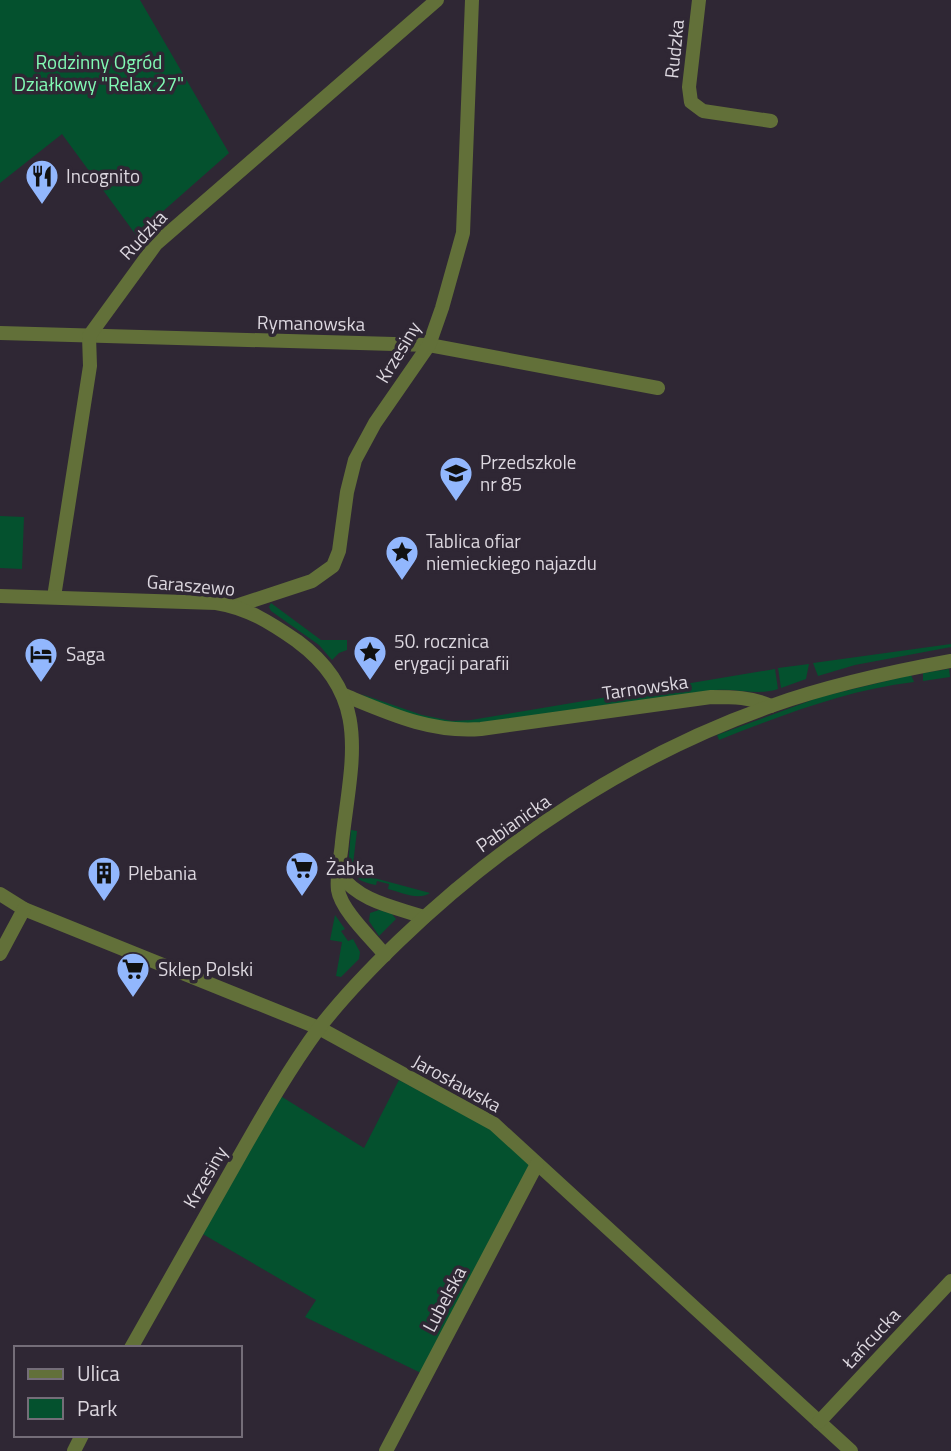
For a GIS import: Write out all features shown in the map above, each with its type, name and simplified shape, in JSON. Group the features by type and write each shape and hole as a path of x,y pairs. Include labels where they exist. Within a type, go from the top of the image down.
{"street":[{"name":"Rudzka","path":"89,336 156,244 437,0"},
{"name":"Krzesiny","path":"236,606 312,581 333,566 339,551 347,492 355,460 375,424 429,345 463,233 472,0"},
{"name":"Rudzka","path":"699,0 689,87 691,102 703,111 771,121"},
{"name":"Rymanowska","path":"0,333 429,345 658,388"},
{"path":"54,597 90,366 89,336"},
{"name":"Garaszewo","path":"0,596 216,603 236,606 261,617 302,645 322,662 344,695"},
{"path":"771,706 845,682 951,661"},
{"path":"344,695 351,721 351,755 338,890 342,900 385,955"},
{"name":"Tarnowska","path":"344,695 408,719 447,730 481,729 711,697 740,697 758,700 771,706"},
{"name":"Pabianicka","path":"319,1028 342,1000 424,917 508,848 593,791 686,741 771,706"},
{"path":"339,874 350,888 363,896 424,917"},
{"name":"Jarosławska","path":"0,894 24,909 319,1028 494,1124 851,1451"},
{"path":"0,954 24,909"},
{"name":"Krzesiny","path":"132,1346 284,1079 319,1028"},
{"name":"Lubelska","path":"386,1451 537,1164"},
{"name":"Łańcucka","path":"819,1422 951,1280"}],"green space":[{"name":"Rodzinny Ogród Działkowy \"Relax 27\"","path":"0,0 140,0 229,153 136,235 62,134 0,183"},
{"path":"0,516 24,517 22,569 0,568"},
{"path":"271,603 321,640 347,640 347,650 332,660 319,645 271,611"},
{"path":"951,644 951,647 855,665 818,676 813,663"},
{"path":"809,664 806,679 781,688 778,668"},
{"path":"775,669 778,689 771,691 716,690 470,724 414,716 361,694 422,715 452,721 471,720"},
{"path":"949,669 950,677 923,681 923,673"},
{"path":"911,675 914,682 839,697 719,740 717,735 820,697"},
{"path":"351,830 357,831 352,872 348,869"},
{"path":"352,872 430,893 420,896 404,894 388,889 389,884 364,882"},
{"path":"379,910 392,914 396,919 379,936 369,921 370,913"},
{"path":"335,915 345,929 341,931 348,941 353,939 360,952 359,959 341,977 336,976 342,942 330,940"},
{"path":"399,1080 491,1129 534,1165 421,1373 305,1317 316,1300 201,1233 279,1095 364,1148"}],"place":[{"name":"Incognito","path":"42,206"},
{"name":"Przedszkole nr 85","path":"456,503"},
{"name":"Tablica ofiar niemieckiego najazdu","path":"402,582"},
{"name":"50. rocznica erygacji parafii","path":"370,682"},
{"name":"Saga","path":"41,684"},
{"name":"Żabka","path":"302,898"},
{"name":"Plebania","path":"104,903"},
{"name":"Sklep Polski","path":"133,999"}]}
